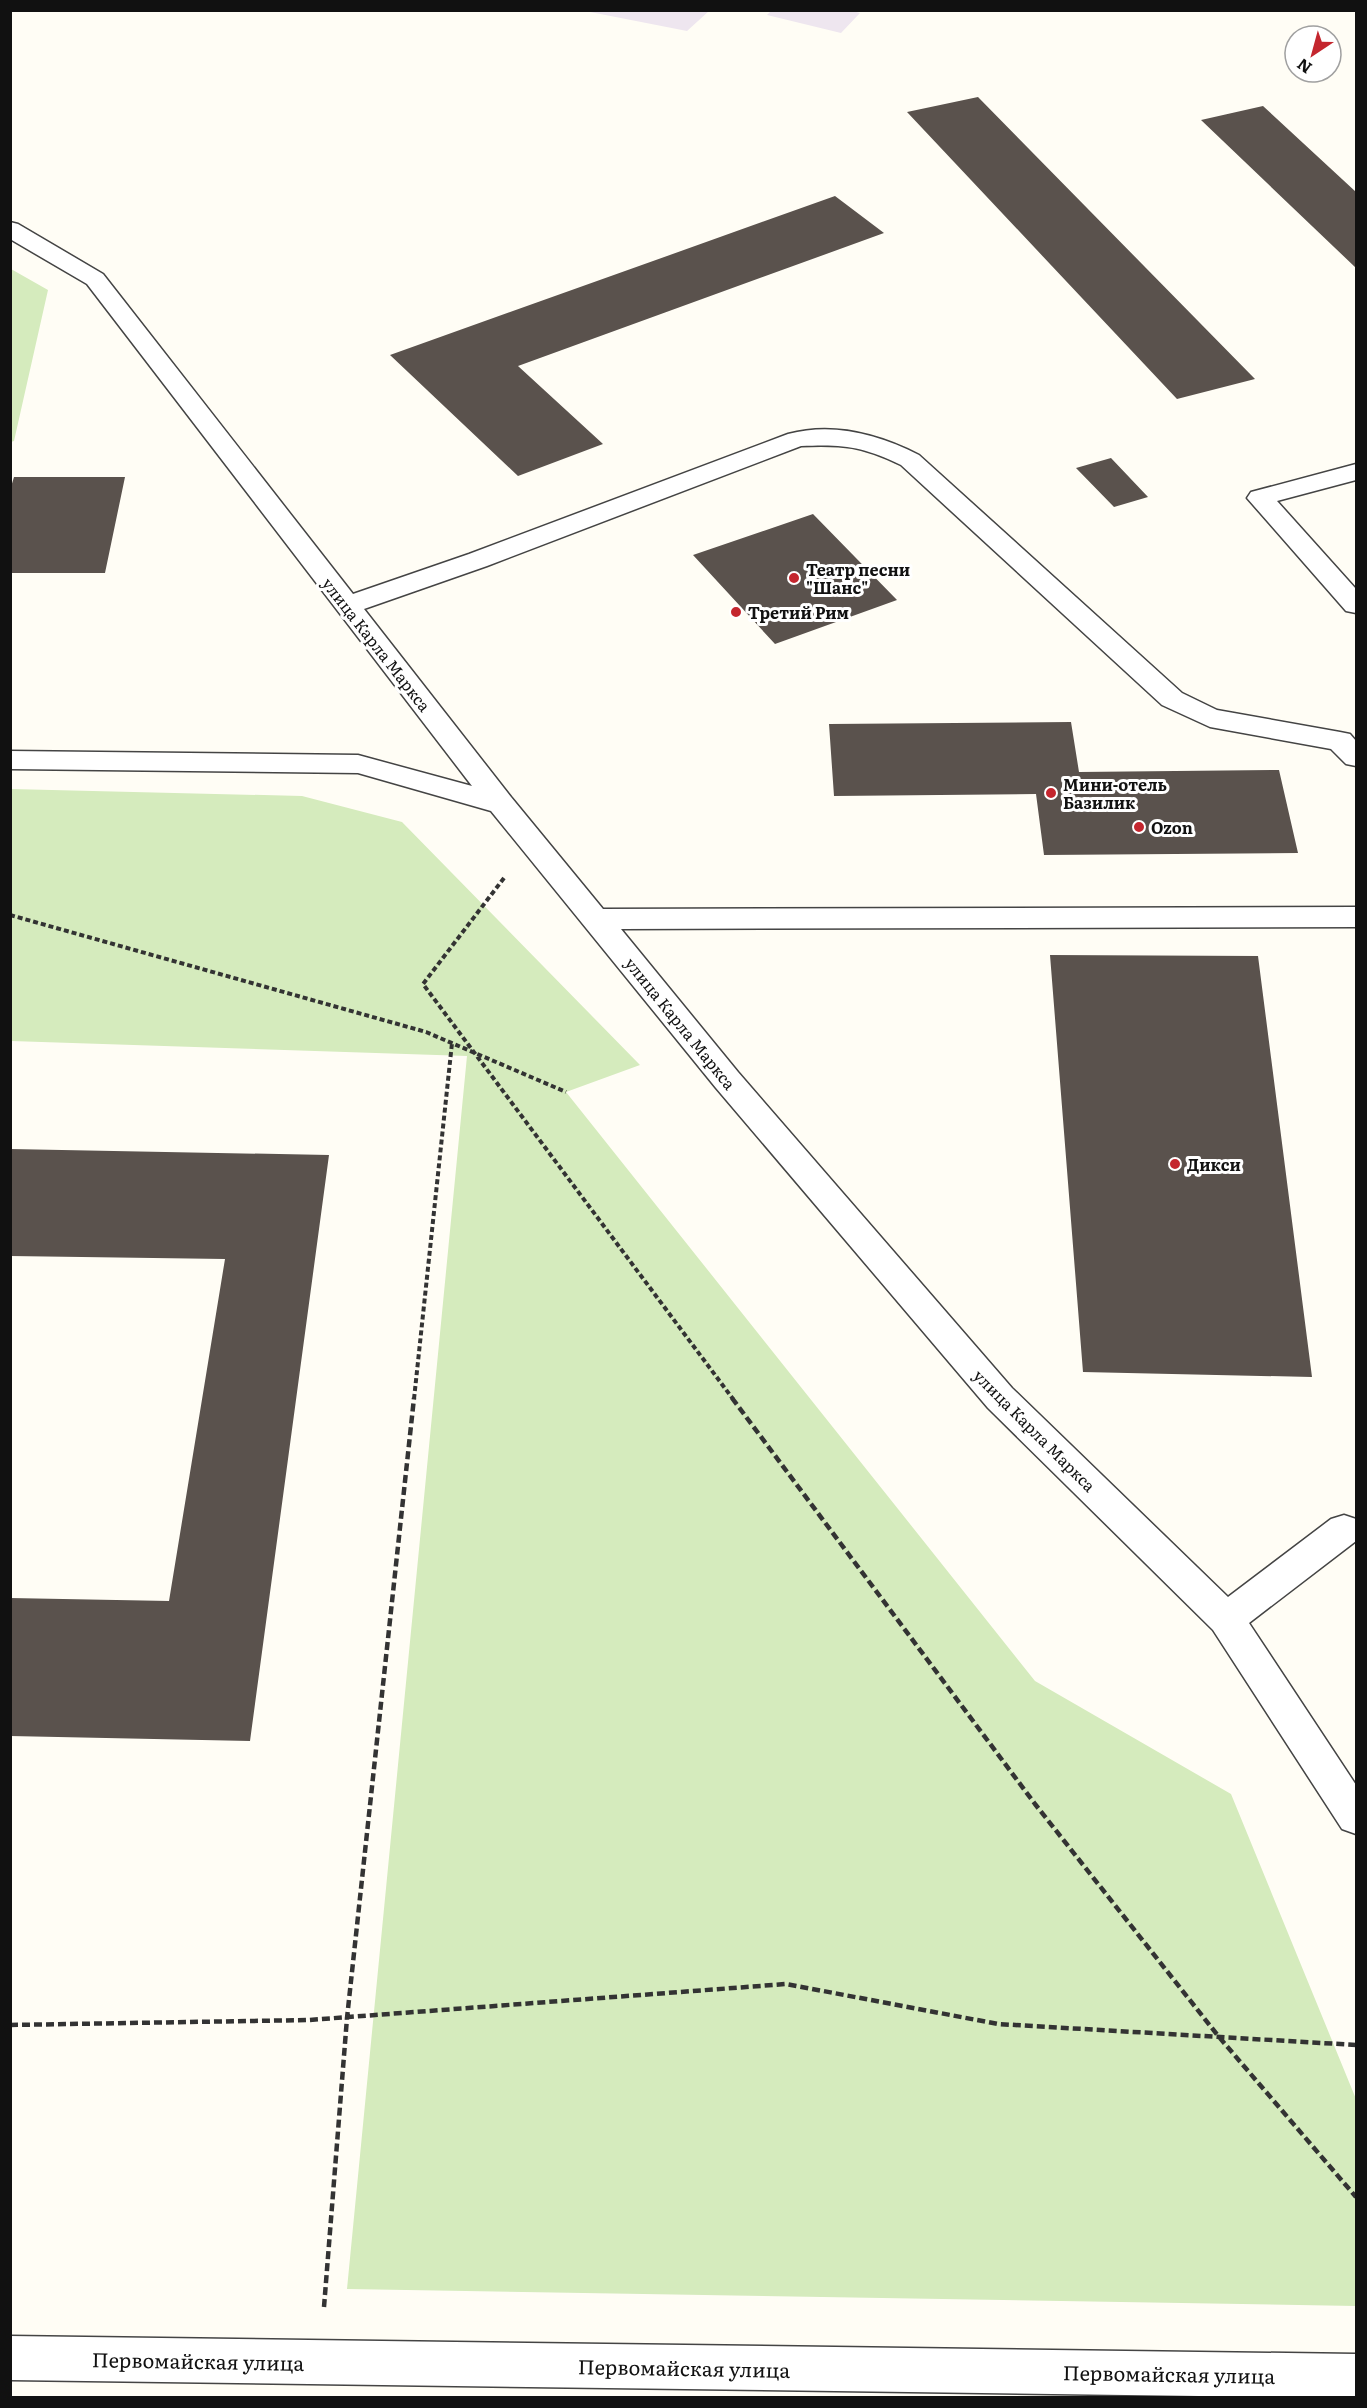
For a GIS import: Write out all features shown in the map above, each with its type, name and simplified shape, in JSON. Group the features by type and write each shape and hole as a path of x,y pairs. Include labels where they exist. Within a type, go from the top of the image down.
{"street":[{"name":"улица Карла Маркса","path":"10,229 95,279 501,804 727,1080 1000,1398 1226,1619 1356,1817"},
{"path":"348,605 478,560 797,439 839,437 880,445 910,460 1172,699 1210,718 1340,741 1356,757"},
{"path":"1356,472 1260,498 1356,604"},
{"path":"10,760 358,764 501,804"},
{"path":"595,919 1356,917"},
{"path":"1226,1619 1344,1530"},
{"name":"Первомайская улица","path":"10,2358 1356,2376"}],"path":[{"path":"531,842 423,984 1035,1804 1219,2037 1356,2197"},
{"path":"10,915 426,1032 566,1092"},
{"path":"319,2362 347,2018 452,1043"},
{"path":"10,2025 347,2018 786,1984 998,2024 1356,2044"}],"shaded area":[{"path":"849,10 860,13 841,33 767,15 771,11"},
{"path":"585,11 709,11 687,31"}],"green space":[{"path":"11,269 48,290 14,441 11,442"},
{"path":"11,789 302,796 402,822 640,1065 566,1092 1035,1681 1231,1794 1356,2099 1356,2306 347,2289 467,1056 11,1041"}],"building":[{"path":"978,97 1255,379 1177,399 907,112"},
{"path":"1263,106 1356,192 1356,268 1201,120"},
{"path":"835,196 884,233 518,366 603,444 518,476 390,355"},
{"path":"1111,458 1148,497 1114,507 1076,468"},
{"path":"14,477 125,477 105,573 10,573 10,490"},
{"name":"Театр песни \"Шанс\"","path":"813,514 897,600 775,644 693,555"},
{"path":"1071,722 1079,772 1279,770 1298,853 1044,855 1036,794 834,796 829,724"},
{"name":"Дикси","path":"1050,955 1258,956 1312,1377 1083,1372"},
{"path":"10,1149 329,1155 250,1741 10,1736 10,1598 169,1601 225,1259 10,1256"}],"place":[{"name":"Театр песни \"Шанс\"","path":"794,578"},
{"name":"Третий Рим","path":"736,612"},
{"name":"Мини-отель Базилик","path":"1051,793"},
{"name":"Ozon","path":"1139,827"},
{"name":"Дикси","path":"1175,1164"}]}
